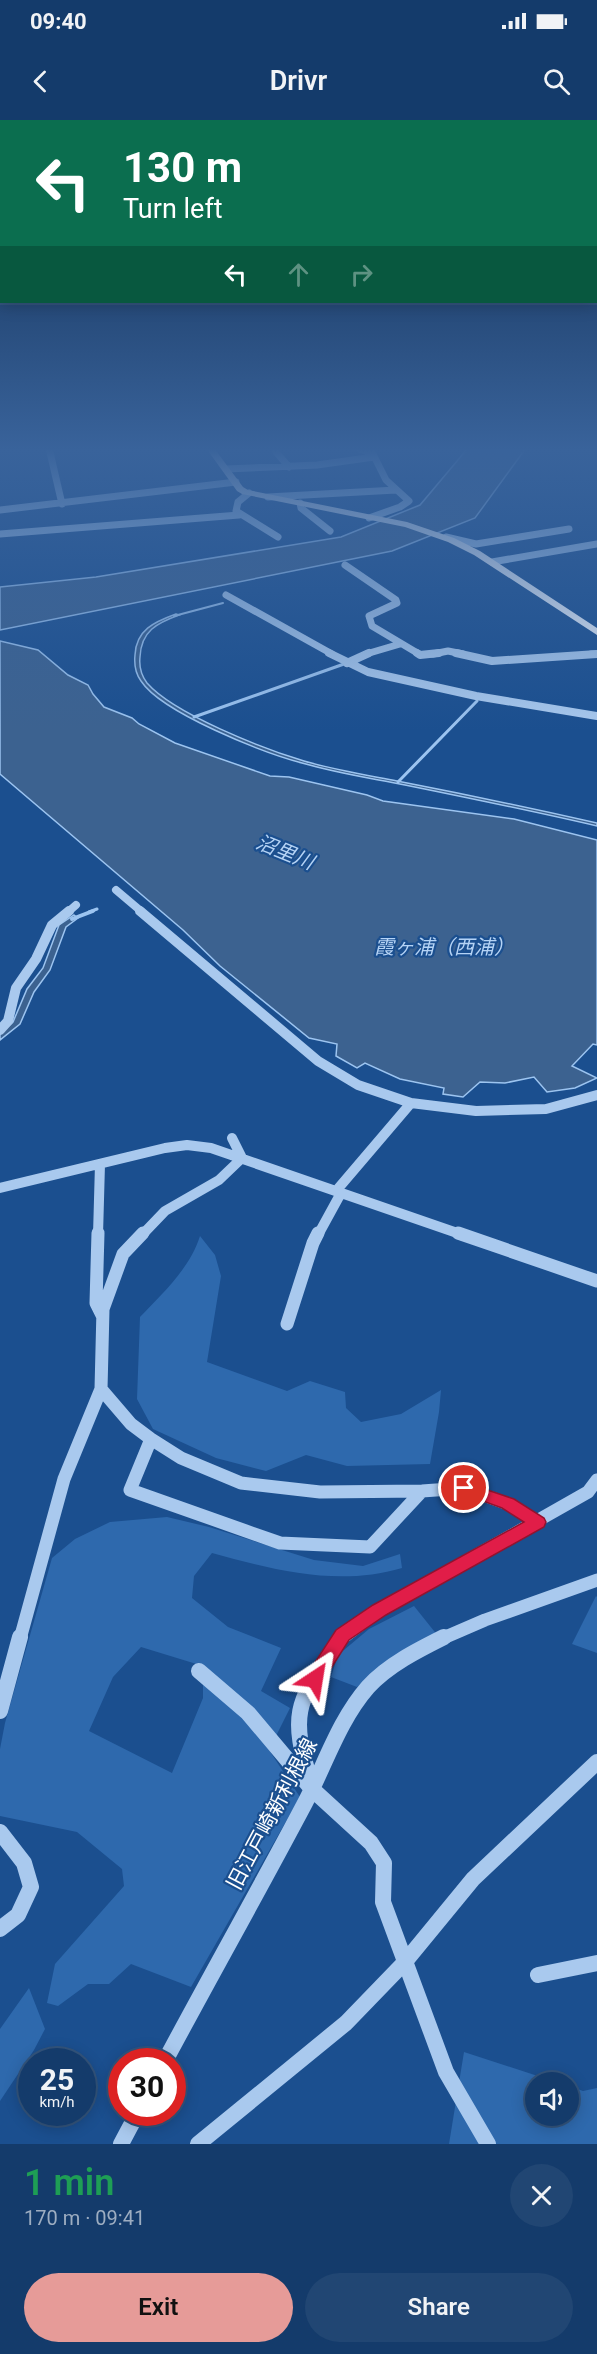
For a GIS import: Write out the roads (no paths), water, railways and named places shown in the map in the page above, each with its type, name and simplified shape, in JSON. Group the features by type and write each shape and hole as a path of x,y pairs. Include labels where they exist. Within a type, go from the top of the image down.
{"main road":[{"path":"457,542 492,562 597,632"}],"street":[{"path":"471,542 486,542"},
{"path":"492,562 597,544"},
{"path":"345,565 396,600 397,603 369,616 372,626 420,655 430,656 448,651 484,661 597,654"},
{"path":"226,595 347,663 368,672 476,696 597,716"},
{"path":"347,663 373,651 400,644"},
{"path":"116,890 318,1061 358,1085 411,1103 476,1111 546,1109 597,1095"},
{"path":"0,1030 8,1021 16,988 36,959 52,925 76,905"},
{"path":"287,1324 313,1243 338,1192 411,1103"},
{"path":"232,1138 242,1158"},
{"path":"0,1188 187,1145 211,1148 597,1281"},
{"path":"0,1711 64,1479 101,1389 103,1315 123,1254 165,1211 219,1180 242,1158"},
{"path":"100,1164 96,1303 103,1315"},
{"path":"101,1389 131,1424 152,1439 181,1458 241,1483 320,1492 422,1491 464,1488 508,1504 538,1522"},
{"path":"152,1439 130,1490 280,1544 370,1547 422,1491"},
{"path":"312,1789 300,1749 298,1716 304,1695 343,1635 380,1610 588,1492 597,1480"},
{"name":"旧江戸崎新利根線","path":"172,2048 358,1700 382,1674 430,1645 461,1631 597,1581"},
{"path":"200,1671 248,1713 312,1789 371,1843 384,1863 383,1902 404,1963 446,2072 488,2144"},
{"path":"198,2144 346,2023 404,1963 473,1879 597,1762"},
{"path":"0,1832 24,1863 31,1887 18,1915 0,1929"},
{"path":"538,1975 597,1963"},
{"path":"122,2144 131,2126"}],"water":[{"path":"308,542 413,542 392,551 0,630 0,587 96,577"},
{"path":"179,615 157,625 147,634 141,648 141,670 147,683 160,695 198,718 266,748 316,764 597,823 597,826 315,767 240,741 191,718 152,693 139,678 135,666 136,646 143,633 160,620"},
{"name":"霞ヶ浦（西浦）","path":"0,641 38,650 68,675 88,685 104,707 132,718 175,743 270,776 289,777 367,795 383,801 514,819 597,840 597,1045 593,1044 572,1066 597,1078 575,1088 547,1092 534,1077 505,1083 480,1082 463,1097 443,1094 444,1088 400,1079 365,1063 357,1068 336,1056 337,1044 309,1038 220,966 183,930 0,774"},
{"path":"74,915 78,918 66,927 50,970 34,992 20,1024 0,1040 0,1034 13,1022 27,989 43,968 59,925"}],"waterway":[{"path":"174,616 223,603"},
{"path":"194,717 344,664"},
{"path":"398,782 477,701"},
{"path":"89,912 97,909"},
{"path":"72,919 93,911"}],"water label":[{"name":"沼里川","path":"285,852"}]}
